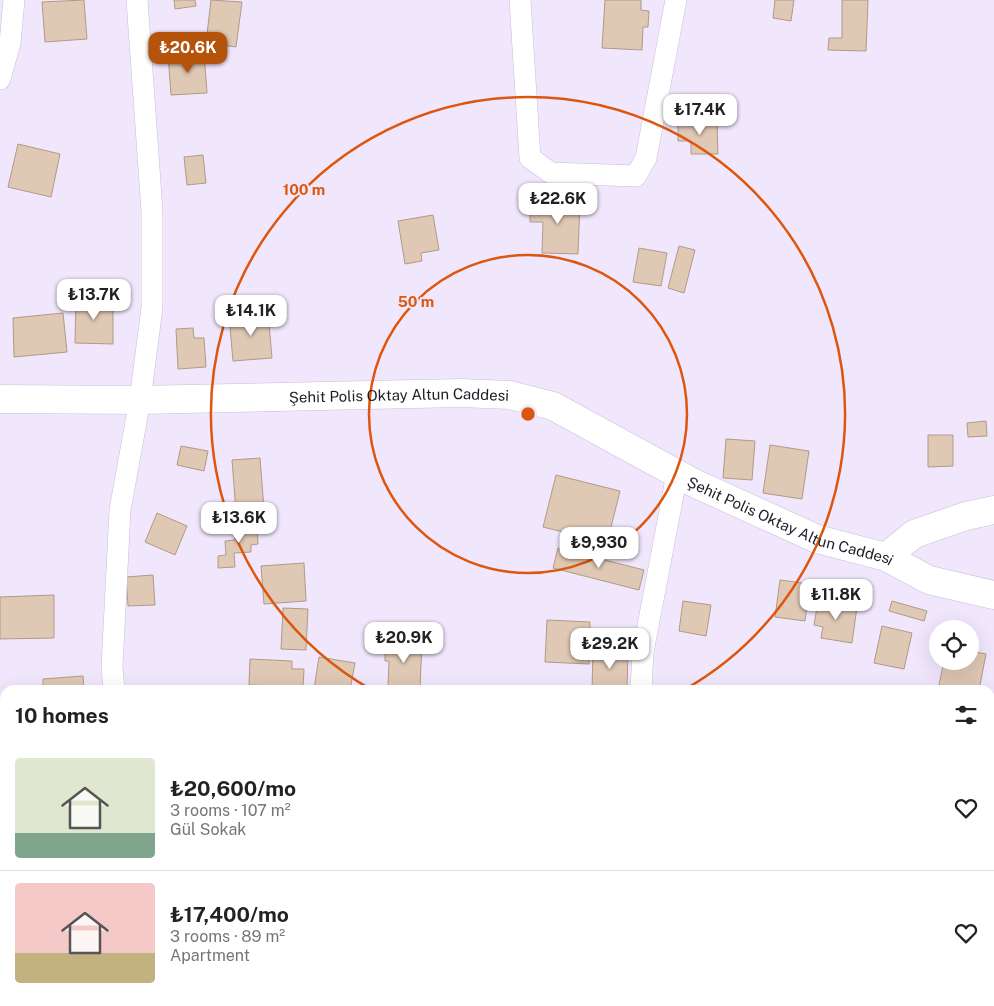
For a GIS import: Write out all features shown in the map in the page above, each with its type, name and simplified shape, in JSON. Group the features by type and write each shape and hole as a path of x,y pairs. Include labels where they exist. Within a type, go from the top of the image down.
{"street":[{"path":"0,79 10,43 14,0"},
{"path":"114,685 112,667 120,510 140,400 152,308 152,221 137,0"},
{"path":"520,0 530,158 551,173 636,176 646,158 676,0"},
{"name":"Şehit Polis Oktay Altun Caddesi","path":"0,399 140,400 460,393 510,395 553,406 677,474 817,539 886,557 930,580 994,595"},
{"path":"641,685 643,652 677,474"},
{"path":"886,557 914,534 966,516 994,510"}],"building":[{"path":"84,0 87,39 45,42 42,2"},
{"path":"174,0 195,0 196,6 175,9"},
{"path":"211,0 242,2 236,47 206,43"},
{"path":"605,0 641,0 641,10 649,11 648,27 643,27 642,50 602,48"},
{"path":"775,0 794,0 791,21 773,18"},
{"path":"842,0 868,0 866,51 828,50 829,38 842,38"},
{"path":"204,52 207,93 171,95 168,55"},
{"path":"717,121 718,154 691,154 691,141 678,141 678,122"},
{"path":"18,144 60,154 51,197 8,187"},
{"path":"203,155 206,183 187,185 184,157"},
{"path":"530,199 580,201 578,254 542,253 543,222 530,222"},
{"path":"433,215 439,250 421,253 422,261 405,264 398,221"},
{"path":"679,246 695,250 684,293 668,288"},
{"path":"639,248 667,253 661,286 633,282"},
{"path":"76,298 113,299 113,344 75,343"},
{"path":"268,312 272,358 233,361 229,316"},
{"path":"63,313 67,352 14,357 13,318"},
{"path":"193,328 194,338 204,338 206,367 178,369 176,329"},
{"path":"986,421 987,436 968,437 967,423"},
{"path":"928,435 953,435 953,466 928,467"},
{"path":"726,439 755,441 752,480 723,478"},
{"path":"770,445 809,451 802,499 763,493"},
{"path":"181,446 208,451 204,471 177,465"},
{"path":"260,458 264,509 236,512 232,460"},
{"path":"556,475 620,491 607,543 543,527"},
{"path":"157,513 187,526 175,555 145,542"},
{"path":"257,524 258,544 251,545 251,552 234,553 235,567 218,568 218,556 226,555 225,541 235,540 234,526"},
{"path":"558,548 644,570 639,590 553,568"},
{"path":"304,563 306,601 264,604 261,566"},
{"path":"153,575 155,605 128,606 126,577"},
{"path":"780,580 810,584 805,621 775,617"},
{"path":"54,595 54,638 0,639 0,597"},
{"path":"683,601 711,605 706,636 679,631"},
{"path":"818,601 857,607 852,643 821,638 823,627 814,625"},
{"path":"892,601 927,611 924,621 889,611"},
{"path":"283,608 308,609 306,650 281,649"},
{"path":"547,620 590,622 589,664 545,662"},
{"path":"882,626 912,633 904,669 874,663"},
{"path":"385,641 422,642 420,685 388,685 389,661 385,661"},
{"path":"593,651 628,651 627,685 592,685"},
{"path":"979,653 986,654 980,685 939,685 942,670 979,670"},
{"path":"319,657 355,663 351,685 315,685"},
{"path":"250,659 292,661 292,669 304,669 303,685 249,685"},
{"path":"83,676 84,685 43,685 43,679"}]}
